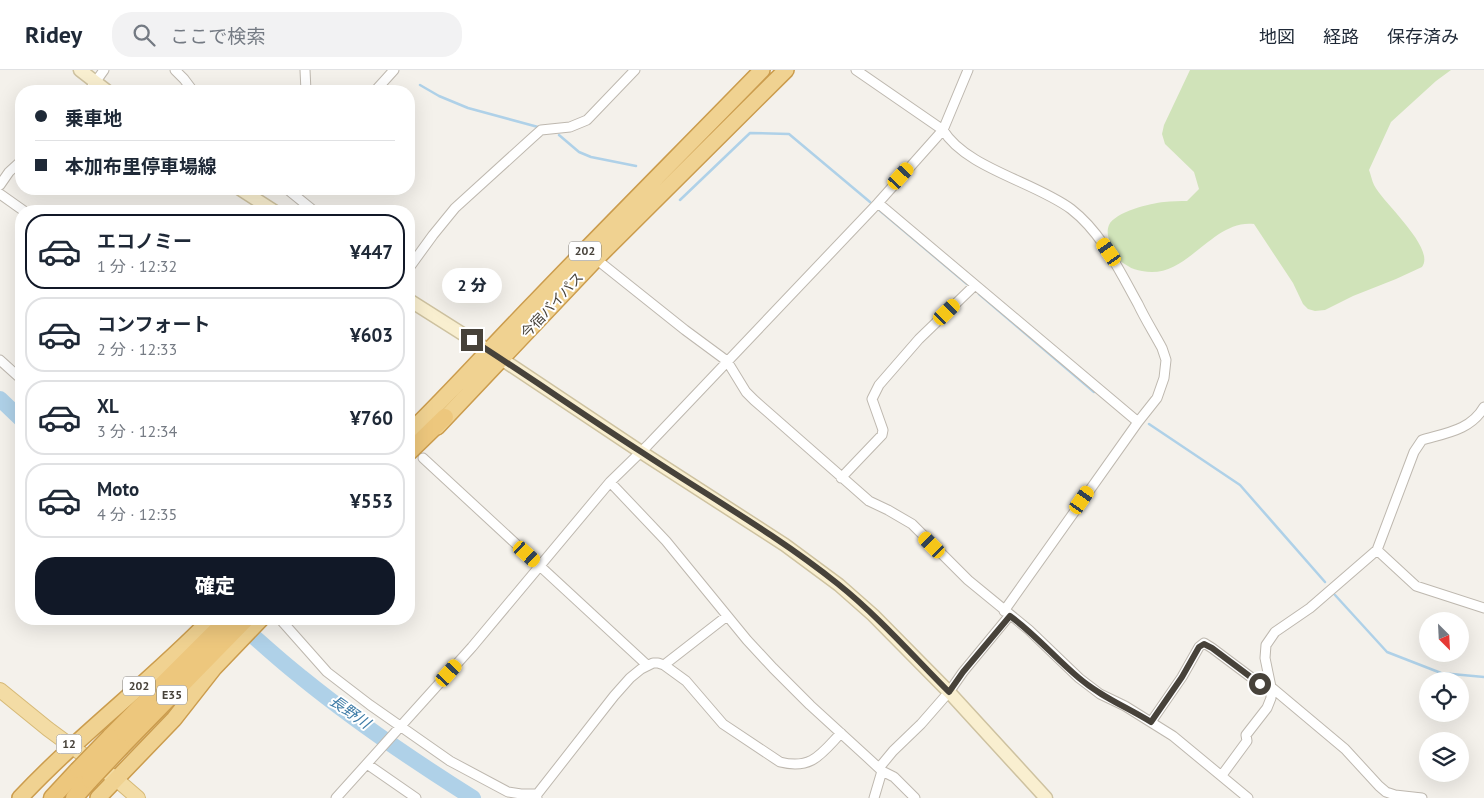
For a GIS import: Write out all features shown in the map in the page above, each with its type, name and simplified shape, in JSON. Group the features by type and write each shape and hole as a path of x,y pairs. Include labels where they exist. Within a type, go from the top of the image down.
{"highway":[{"name":"今宿バイパス","path":"415,427 762,70"},
{"name":"今宿バイパス","path":"445,417 596,259 786,70"},
{"path":"415,454 445,417"},
{"name":"E35","path":"52,798 84,775 216,634 234,625"},
{"name":"202","path":"20,798 72,746 175,654 216,634 243,625"},
{"name":"202","path":"98,798 174,719 214,668 216,634"},
{"name":"E35","path":"74,798 84,775"}],"main road":[{"path":"80,70 91,85"},
{"path":"250,195 265,205"},
{"path":"415,304 785,545 839,585 873,615 949,692 1046,798"},
{"name":"12","path":"0,690 138,798"}],"street":[{"path":"93,85 104,70"},
{"path":"175,70 188,85"},
{"path":"305,70 306,85"},
{"path":"380,85 394,70"},
{"path":"415,260 455,208 541,130 570,127 587,120 635,70"},
{"path":"856,70 943,130 966,154 1009,177 1037,189 1070,209 1088,224 1123,274 1162,348 1166,360 1164,378 1157,398 1138,422 1007,613 949,692 921,724 893,750 881,769 874,798"},
{"path":"336,798 472,647 610,482 641,452 878,203 943,130 968,70"},
{"path":"0,185 15,166"},
{"path":"0,194 16,205"},
{"path":"294,195 307,205"},
{"path":"878,203 1138,422"},
{"path":"596,259 727,361 746,392 754,400 869,501 912,524 968,580 1029,630 1079,678 1100,694 1125,706 1173,736 1248,798"},
{"path":"842,478 882,435 883,430 872,399 879,385 919,339 975,285"},
{"path":"0,360 15,374"},
{"path":"1222,775 1247,742 1246,735 1267,708 1271,698 1271,687 1265,658 1266,644 1274,632 1310,608 1377,550 1414,452 1422,440 1467,426 1480,414 1484,407"},
{"path":"415,459 541,566 647,665"},
{"path":"610,482 666,542 773,668 810,705 881,769 894,777 915,798"},
{"path":"1377,550 1416,586 1484,608"},
{"path":"664,665 727,616"},
{"path":"285,625 327,672 400,727 450,761 508,792 537,796 630,678 647,665 658,662 686,681 723,724 780,762 802,764 808,762 823,751 841,733"},
{"path":"1151,722 1182,677 1199,647 1204,644 1260,684 1271,687 1344,749 1386,792 1422,798"},
{"path":"367,764 416,798"}],"green space":[{"path":"1190,70 1451,70 1436,81 1391,122 1369,170 1379,193 1407,226 1422,249 1424,259 1422,267 1325,310 1315,311 1308,309 1303,304 1293,283 1254,224 1239,225 1225,231 1186,259 1158,272 1135,269 1120,261 1114,253 1108,236 1109,225 1113,220 1126,212 1142,206 1164,202 1187,201 1199,189 1194,172 1165,144 1162,134 1164,125"}],"waterway":[{"path":"420,85 439,96 468,108 538,127"},
{"path":"680,200 750,133 789,134 870,202"},
{"path":"559,135 579,152 591,157 636,166"},
{"path":"878,209 967,284"},
{"path":"979,294 1094,392"},
{"name":"長野川","path":"0,399 15,413"},
{"path":"1149,424 1240,485 1325,582"},
{"path":"1335,595 1387,652 1441,673 1484,677"},
{"name":"長野川","path":"240,625 342,709 407,755 473,798"}],"route":[{"path":"472,340 785,545 839,585 873,615 949,692 963,672 1010,616 1029,630 1079,678 1100,694 1125,706 1151,722 1182,677 1199,647 1204,644 1260,684"}]}
